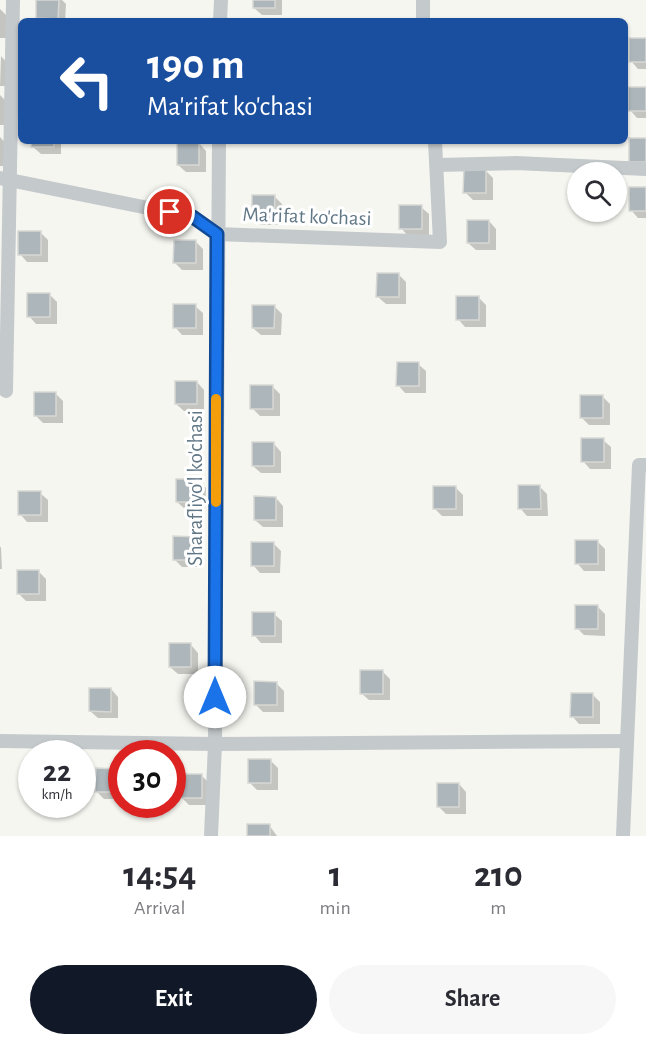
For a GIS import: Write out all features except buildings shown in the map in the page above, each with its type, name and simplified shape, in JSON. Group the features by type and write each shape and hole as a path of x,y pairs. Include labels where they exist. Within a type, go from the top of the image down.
{"street":[{"path":"6,391 4,179 13,0"},
{"path":"220,18 221,0"},
{"path":"423,0 423,18"},
{"name":"Sharafliyo'l ko'chasi","path":"211,836 215,744 219,144"},
{"name":"Ma'rifat ko'chasi","path":"4,179 193,217 217,234 440,242 435,144"},
{"path":"438,165 516,163 646,169"},
{"path":"623,836 639,465 646,465"},
{"path":"0,741 215,744 626,741"}],"slow traffic":[{"path":"216,399 216,502"}],"route":[{"path":"170,212 193,217 217,234 215,697"}]}
